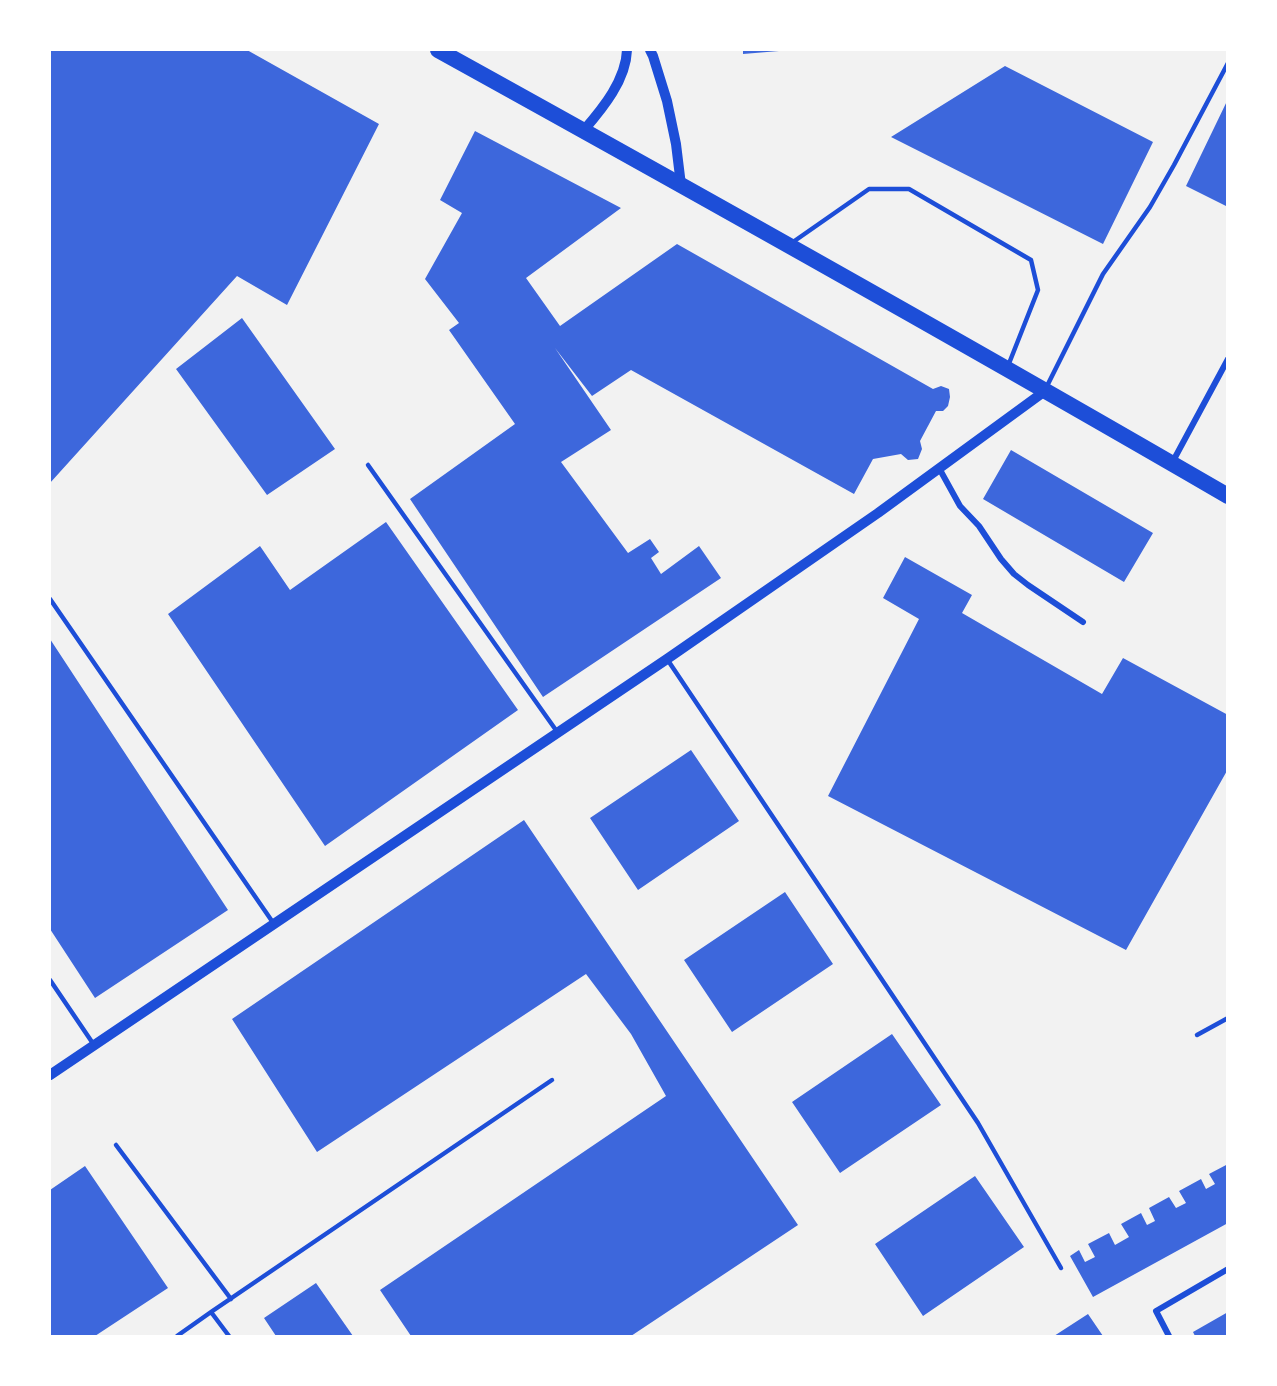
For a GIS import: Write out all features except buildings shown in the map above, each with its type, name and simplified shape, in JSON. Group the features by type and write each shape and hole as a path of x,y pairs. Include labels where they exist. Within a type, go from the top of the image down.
{"highway":[{"path":"438,50 1007,369 1227,496"}],"street":[{"path":"584,130 616,86 627,60 627,50"},
{"path":"650,50 667,101 676,144 681,185"},
{"path":"1172,463 1227,359"},
{"path":"50,1075 668,659 869,520 1045,391"},
{"path":"939,468 960,506 979,526 1014,574 1083,622"},
{"path":"1169,1336 1155,1311 1227,1269"}],"lane":[{"path":"1045,391 1103,274 1150,207 1227,63"},
{"path":"788,246 869,189 909,189 1031,260 1038,290 1007,369"},
{"path":"368,465 558,733"},
{"path":"50,599 274,924"},
{"path":"668,659 978,1123 1061,1268"},
{"path":"50,980 94,1045"},
{"path":"1197,1035 1227,1018"},
{"path":"177,1336 552,1080"},
{"path":"116,1145 231,1299"},
{"path":"211,1312 229,1336"}]}
